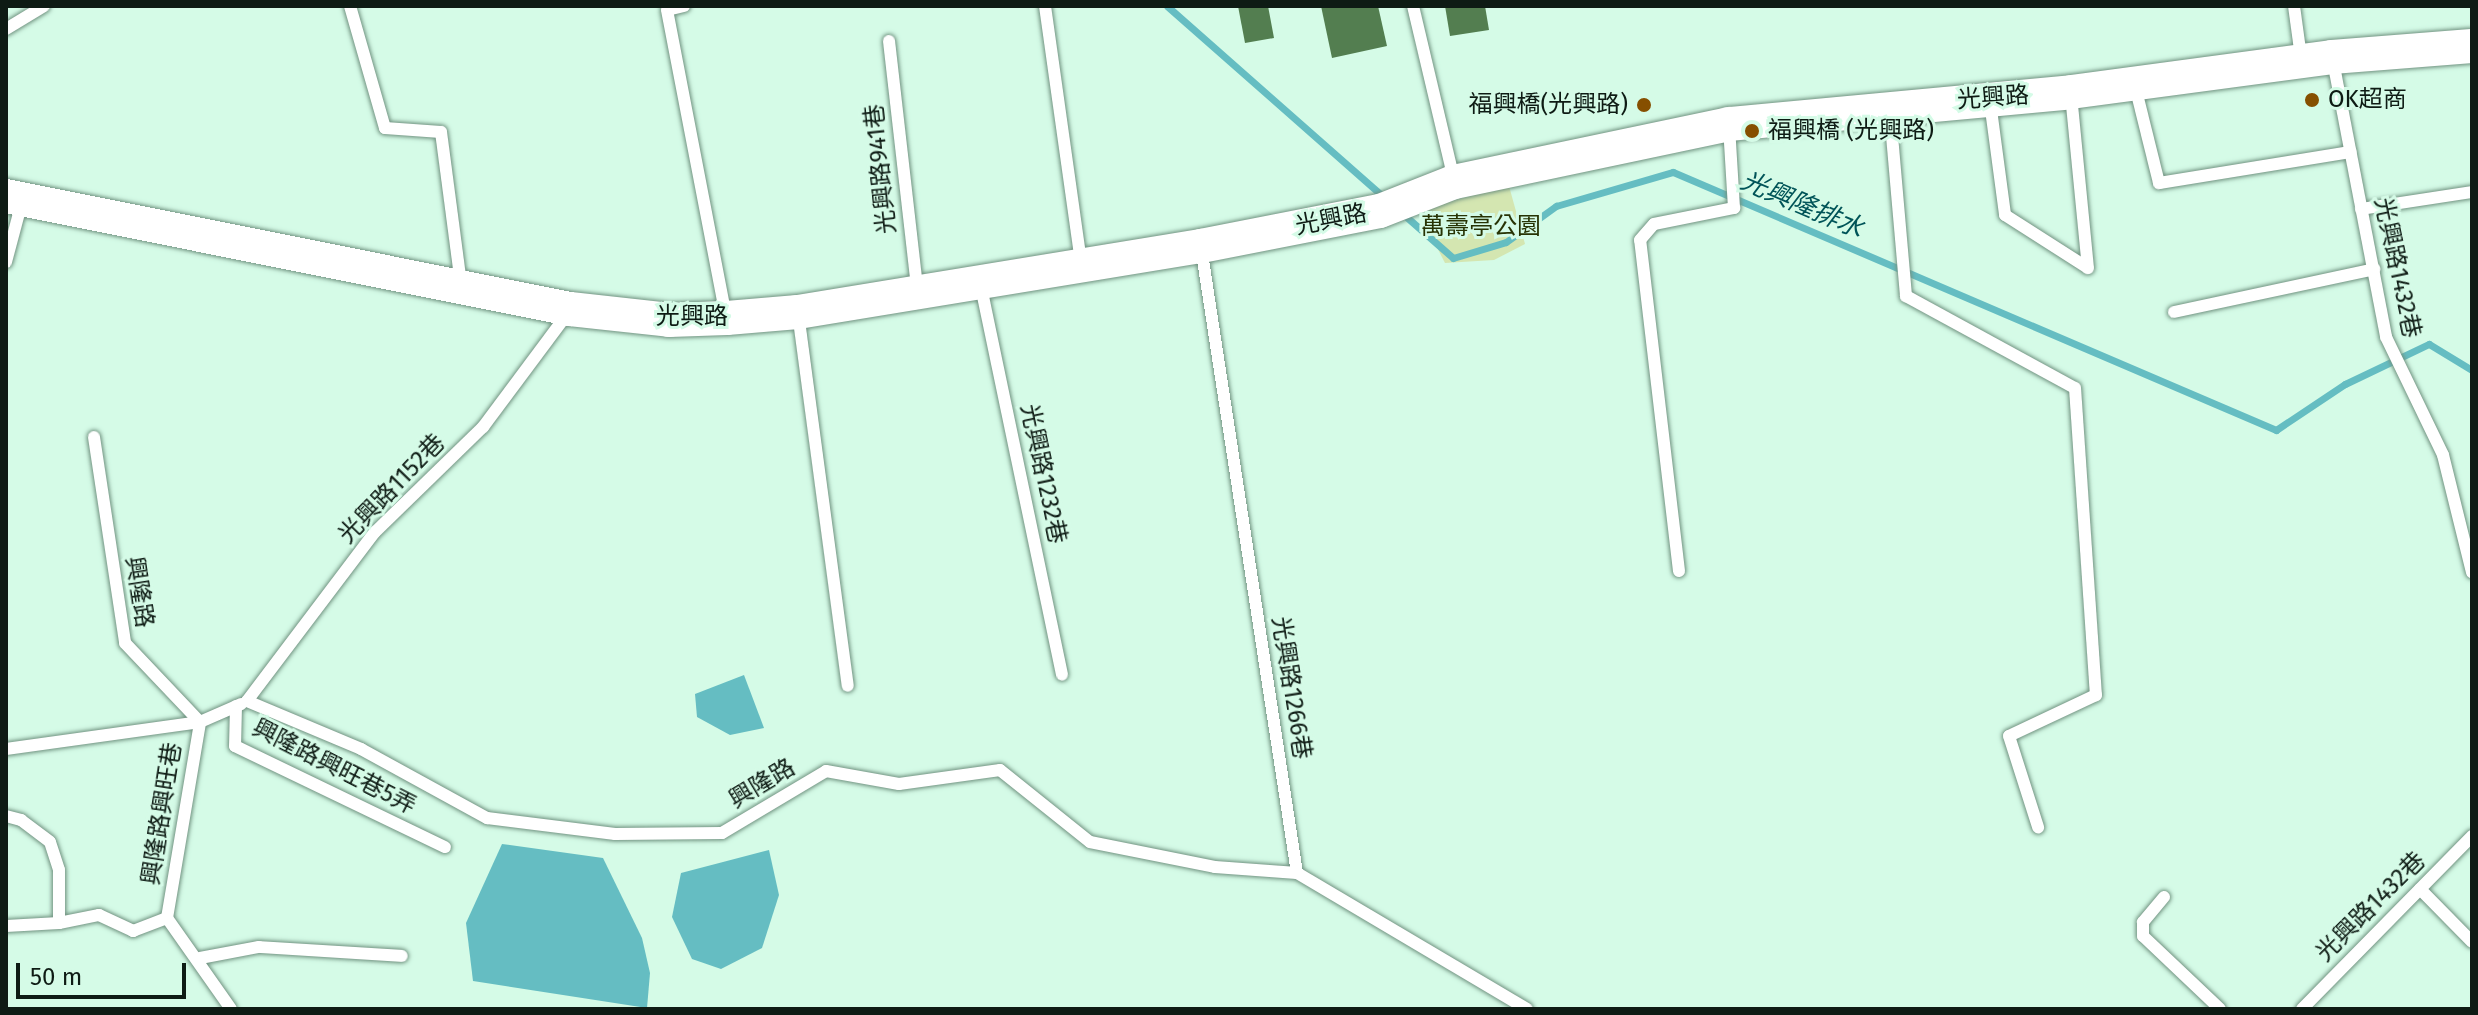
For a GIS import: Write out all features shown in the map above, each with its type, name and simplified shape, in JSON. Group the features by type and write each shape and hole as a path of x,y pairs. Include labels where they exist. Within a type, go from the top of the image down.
{"main road":[{"name":"光興路","path":"14,197 570,309 669,320 727,318 798,312 1081,263 1201,246 1380,211 1439,188 1729,124 1890,106 2071,92 2317,58 2472,46"}],"lane":[{"path":"6,29 44,6"},
{"path":"350,6 385,128 441,132 462,286"},
{"path":"684,6 667,10 727,318"},
{"path":"1045,6 1081,263"},
{"path":"1413,6 1439,188"},
{"name":"光興路1432巷","path":"2294,6 2317,58 2351,152 2386,337 2443,455 2472,572"},
{"name":"光興路941巷","path":"889,41 917,292"},
{"path":"2134,83 2159,183 2351,152"},
{"path":"1989,99 2005,215 2088,268 2071,92"},
{"path":"1890,106 1906,296 2075,388 2096,695 2009,736 2038,827"},
{"path":"1679,571 1640,240 1654,224 1734,208 1729,124"},
{"path":"2361,209 2472,192"},
{"path":"6,262 14,197"},
{"name":"光興路1266巷","path":"1201,246 1297,873"},
{"path":"2174,312 2374,269"},
{"name":"光興路1232巷","path":"980,282 1062,675"},
{"name":"光興路1152巷","path":"242,704 375,532 483,427 570,309"},
{"path":"798,312 848,686"},
{"name":"興隆路","path":"94,437 125,643 200,722"},
{"name":"興隆路","path":"242,704 361,749 487,818 615,834 722,833 826,771 899,784 1000,770 1090,842 1215,867 1297,873"},
{"name":"興隆路興旺巷","path":"167,918 200,722 242,704"},
{"name":"興隆路興旺巷5弄","path":"242,704 235,746 445,847"},
{"path":"6,749 200,722"},
{"path":"6,816 21,820 50,842 59,870 59,923"},
{"name":"光興路1432巷","path":"2302,1009 2472,836"},
{"path":"1297,873 1527,1009"},
{"path":"2420,889 2472,942"},
{"path":"2164,897 2143,922 2143,936 2220,1009"},
{"path":"6,926 59,923 99,915 133,931 167,918 200,958 231,1009"},
{"path":"200,958 259,947 402,956"}],"green space":[{"name":"萬壽亭公園","path":"1509,186 1525,244 1494,260 1445,263 1428,230 1429,207"}],"water":[{"path":"744,675 764,728 730,735 697,717 695,694"},
{"path":"502,844 603,858 642,938 650,973 647,1008 473,981 466,923"},
{"path":"769,850 779,895 762,948 721,969 692,959 672,917 681,873"}],"building":[{"path":"1238,6 1268,6 1274,38 1245,43"},
{"path":"1321,6 1378,6 1387,46 1332,58"},
{"path":"1445,6 1485,6 1489,30 1450,36"}],"waterway":[{"name":"光興隆排水","path":"1167,6 1384,197"},
{"name":"光興隆排水","path":"1402,213 1453,258 1506,242 1556,206 1673,172 2276,430 2345,384 2429,344 2472,370"}],"place":[{"name":"OK超商","path":"2312,100"},
{"name":"福興橋(光興路)","path":"1644,105"},
{"name":"福興橋 (光興路)","path":"1752,131"}]}
